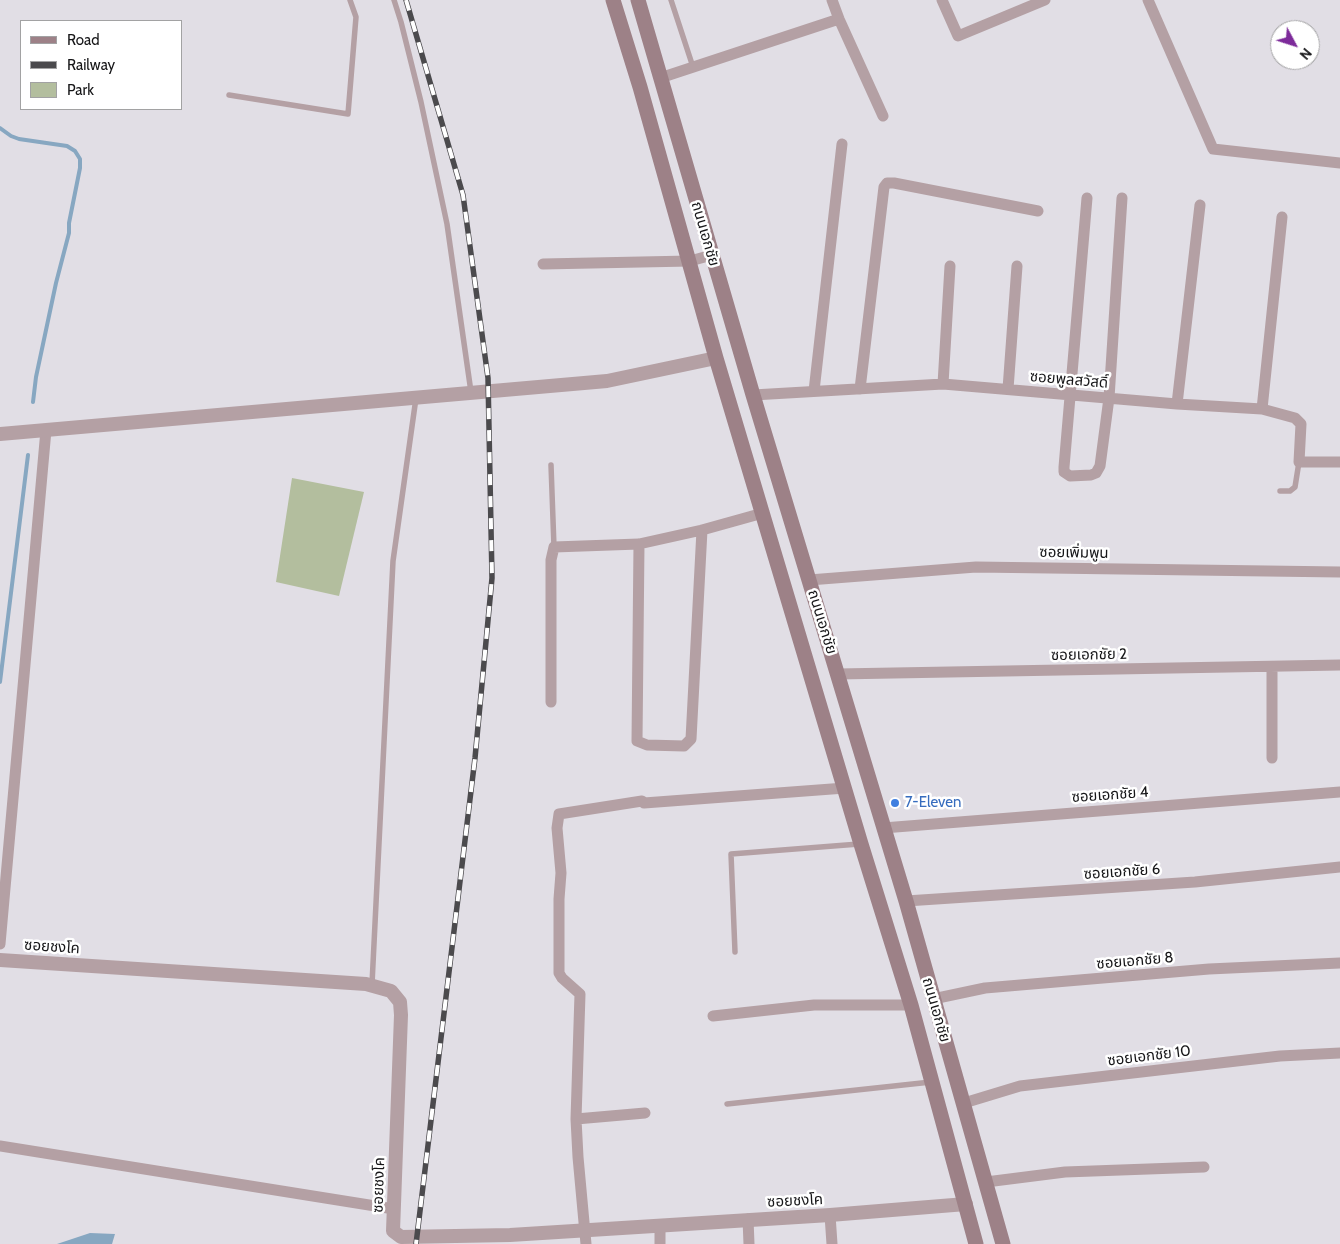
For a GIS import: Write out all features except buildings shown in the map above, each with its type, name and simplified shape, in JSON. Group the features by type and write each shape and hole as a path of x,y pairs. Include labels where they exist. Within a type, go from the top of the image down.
{"main road":[{"name":"ถนนเอกชัย","path":"612,0 690,261 716,358 911,1006 976,1244"},
{"name":"ถนนเอกชัย","path":"638,0 753,395 838,674 882,828 906,901 1003,1244"}],"street":[{"path":"832,0 883,116"},
{"path":"942,0 958,36 1045,0"},
{"path":"1148,0 1213,149 1340,163"},
{"path":"660,78 839,19"},
{"path":"814,391 842,144"},
{"path":"860,389 884,187 887,183 1038,211"},
{"path":"1087,198 1064,467 1064,472 1070,476 1091,475 1096,473 1100,466 1109,398 1122,198"},
{"path":"1178,404 1200,205"},
{"path":"1262,409 1282,217"},
{"path":"543,264 690,261 712,255"},
{"path":"943,384 950,266"},
{"path":"1008,390 1017,266"},
{"path":"0,434 607,381 716,358"},
{"name":"ซอยพูลสวัสดิ์","path":"753,395 943,384 1178,404 1262,409 1295,418 1301,424 1299,462"},
{"path":"0,944 46,430"},
{"path":"1299,462 1340,462"},
{"path":"551,702 551,560 554,547 639,544 702,530 763,513"},
{"path":"639,544 637,741 648,745 684,746 691,739 702,530"},
{"name":"ซอยเพิ่มพูน","path":"809,580 976,567 1340,572"},
{"name":"ซอยเอกชัย 2","path":"838,674 1340,665"},
{"path":"1272,666 1272,758"},
{"path":"586,1244 576,1119 580,994 562,978 560,973 559,899 561,873 557,828 559,814 642,801 644,803 845,788"},
{"name":"ซอยเอกชัย 4","path":"882,828 1340,792"},
{"name":"ซอยเอกชัย 6","path":"906,901 1195,882 1340,867"},
{"name":"ซอยชงโค","path":"0,960 372,986 391,991 400,1002 401,1015 393,1231 402,1237 510,1240 586,1229 830,1215 966,1204"},
{"name":"ซอยเอกชัย 8","path":"933,999 985,988 1209,969 1340,963"},
{"path":"713,1016 814,1005 911,1006"},
{"name":"ซอยเอกชัย 10","path":"964,1103 1020,1086 1280,1056 1340,1053"},
{"path":"576,1119 646,1113"},
{"path":"0,1146 394,1209"},
{"path":"986,1182 1065,1172 1204,1167"},
{"path":"830,1215 832,1244"},
{"path":"748,1220 749,1244"},
{"path":"660,1225 660,1244"}],"lane":[{"path":"229,96 348,114 356,17 350,0"},
{"path":"394,0 402,22 421,102 447,224 471,394"},
{"path":"671,0 693,67"},
{"path":"372,986 393,561 416,398"},
{"path":"1280,491 1290,491 1295,488 1299,462"},
{"path":"551,465 554,547"},
{"path":"735,952 731,854 861,844"},
{"path":"727,1104 933,1082"}],"green space":[{"path":"292,478 364,492 339,596 276,582"}],"water":[{"path":"90,1233 115,1234 112,1244 57,1244"}],"waterway":[{"path":"0,128 19,139 67,146 75,151 80,159 69,233 56,283 36,377 33,402"},
{"path":"0,682 28,455"}],"railway":[{"path":"406,0 463,195 488,378 492,578 475,758 416,1244"}],"place":[{"name":"7-Eleven","path":"895,803"}]}
